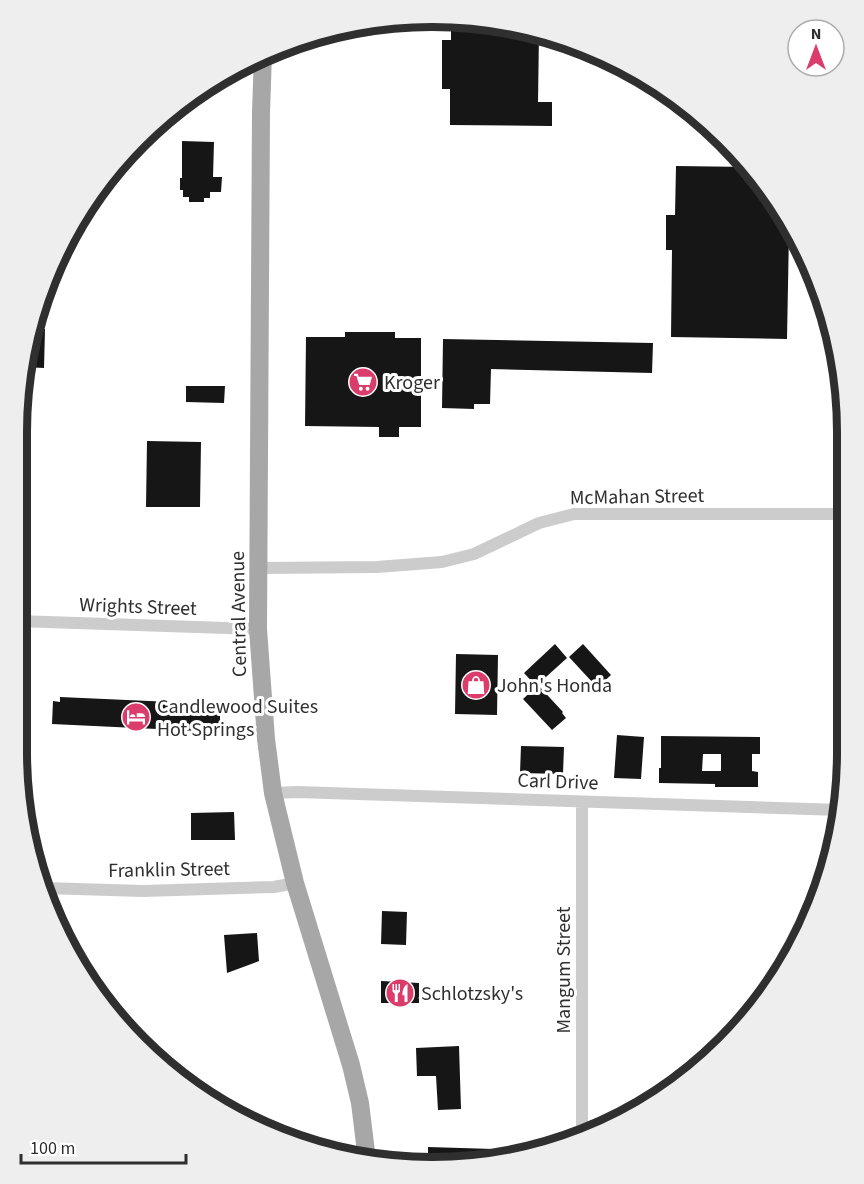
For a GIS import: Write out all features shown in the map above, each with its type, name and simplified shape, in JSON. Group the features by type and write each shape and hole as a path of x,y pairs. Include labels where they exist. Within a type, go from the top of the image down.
{"main road":[{"name":"Central Avenue","path":"263,65 258,629 266,739 273,793 295,883 351,1065 360,1103 366,1151"}],"street":[{"name":"McMahan Street","path":"259,568 377,567 442,562 474,554 539,523 574,514 837,514"},
{"name":"Wrights Street","path":"27,621 258,629"},
{"name":"Carl Drive","path":"273,793 833,810"},
{"name":"Mangum Street","path":"582,802 582,1128"},
{"name":"Franklin Street","path":"50,888 143,891 274,887 295,883"}],"building":[{"path":"451,28 485,30 539,42 538,102 552,102 552,126 450,125 450,89 442,89 442,40 451,40"},
{"path":"182,141 214,142 213,177 222,177 221,192 210,192 210,198 204,198 204,202 189,202 189,197 183,197 183,190 180,190"},
{"path":"676,166 738,167 769,207 789,241 787,339 671,337 672,250 666,250 666,215 675,215"},
{"path":"41,329 45,329 44,368 32,367"},
{"name":"Kroger","path":"345,332 395,332 395,338 421,338 421,427 399,427 399,437 379,437 379,427 305,426 306,337 345,337"},
{"path":"443,339 653,343 652,373 491,369 490,404 474,404 474,409 442,408"},
{"path":"186,386 225,386 224,403 186,402"},
{"path":"147,441 201,442 200,507 146,507"},
{"path":"555,644 567,658 536,686 524,673"},
{"path":"583,644 611,675 599,686 595,681 593,683 569,657"},
{"name":"John's Honda","path":"456,654 498,655 497,715 455,714"},
{"path":"538,685 566,718 552,730 523,699"},
{"name":"Candlewood Suites Hot Springs","path":"60,697 216,704 215,710 220,710 220,732 52,724 53,701 60,702"},
{"path":"617,735 644,737 641,779 614,778"},
{"path":"661,736 760,737 760,754 752,754 752,771 758,772 758,787 659,783 659,768 661,768","holes":["703,754 721,754 721,771 702,771"]},
{"path":"521,746 564,747 563,774 520,773"},
{"path":"234,812 235,840 191,840 191,813"},
{"path":"382,911 407,912 406,945 381,944"},
{"path":"257,933 259,961 227,973 224,935"},
{"name":"Schlotzsky's","path":"381,981 419,983 419,1003 381,1003"},
{"path":"459,1046 461,1109 438,1110 436,1076 417,1076 416,1048"},
{"path":"428,1147 509,1149 485,1154 428,1157"}],"place":[{"name":"Kroger","path":"363,382"},
{"name":"John's Honda","path":"476,685"},
{"name":"Candlewood Suites Hot Springs","path":"136,717"},
{"name":"Schlotzsky's","path":"400,993"}]}
